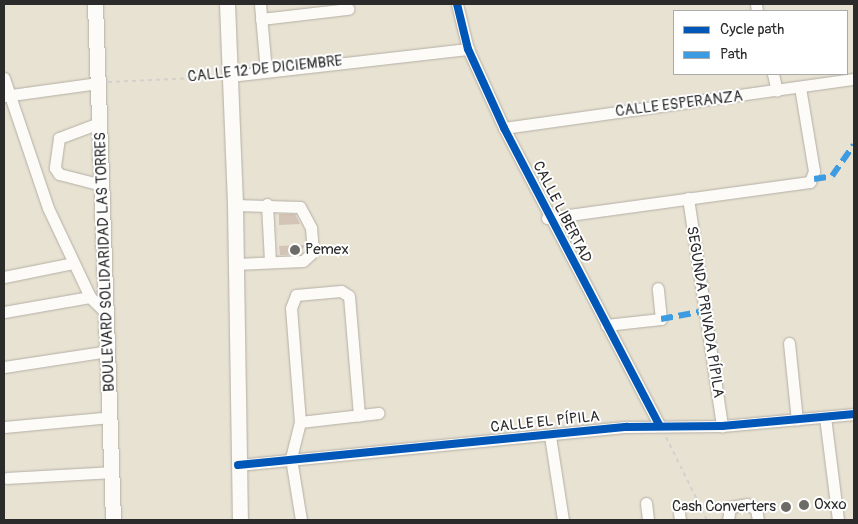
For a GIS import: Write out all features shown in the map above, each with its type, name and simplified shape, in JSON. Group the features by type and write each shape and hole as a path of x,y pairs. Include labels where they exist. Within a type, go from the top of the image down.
{"main road":[{"name":"BOULEVARD SOLIDARIDAD LAS TORRES","path":"96,4 105,312 114,520"},
{"path":"227,4 235,205 240,517"}],"street":[{"path":"260,4 266,71"},
{"name":"CALLE LIBERTAD","path":"457,4 468,49 504,128 548,218 660,426"},
{"path":"261,19 348,9"},
{"name":"CALLE 12 DE DICIEMBRE","path":"231,76 468,49"},
{"path":"772,75 777,91"},
{"path":"4,78 6,96 73,263 90,297 105,312"},
{"name":"CALLE ESPERANZA","path":"504,128 777,91 854,78"},
{"path":"6,96 98,82"},
{"path":"548,218 814,179 800,86"},
{"path":"100,123 59,138 55,168 59,174 102,185"},
{"name":"SEGUNDA PRIVADA PÍPILA","path":"688,198 722,426"},
{"path":"268,204 270,261"},
{"path":"235,205 294,204 303,210 311,228 313,252 306,260 236,264"},
{"path":"4,277 73,263"},
{"path":"606,325 661,319 658,288"},
{"path":"301,520 291,458 300,422 291,308 296,295 345,292 350,303 359,416"},
{"path":"4,312 90,297"},
{"path":"789,343 797,420"},
{"path":"4,367 108,350"},
{"path":"300,422 378,413"},
{"name":"CALLE EL PÍPILA","path":"238,465 291,458 660,426 722,426 854,414"},
{"path":"4,427 111,417"},
{"path":"825,417 838,520"},
{"path":"550,436 564,520"},
{"path":"6,478 113,472"},
{"path":"646,503 648,520"},
{"path":"728,520 730,507 747,504 756,509 758,520"}],"path":[{"path":"660,426 707,520"}],"building":[{"name":"Pemex","path":"279,214 295,214 300,224 279,225"},
{"name":"Pemex","path":"305,245 300,254 280,255 279,246"}],"marked path":[{"path":"814,179 832,176 854,145"},
{"path":"661,319 704,311"}],"cycle path":[{"path":"457,4 468,49 504,128 660,426"},
{"path":"238,465 627,427 722,426 854,414"}],"place":[{"name":"Pemex","path":"295,250"},
{"name":"Oxxo","path":"804,505"},
{"name":"Cash Converters","path":"786,507"}]}
